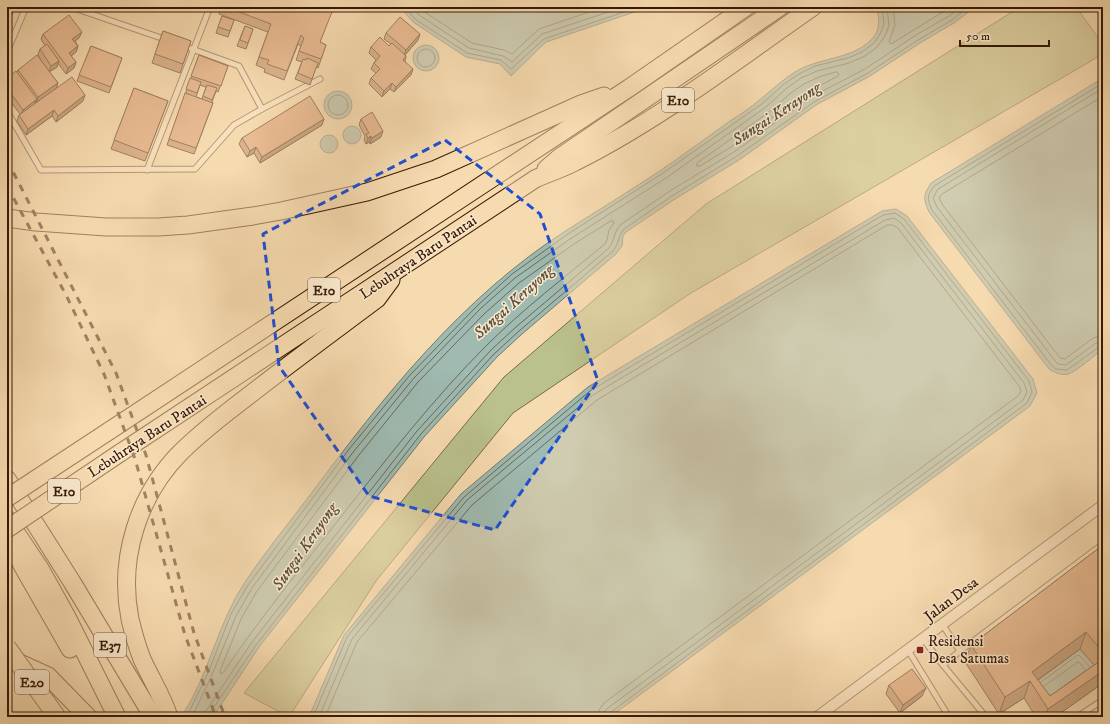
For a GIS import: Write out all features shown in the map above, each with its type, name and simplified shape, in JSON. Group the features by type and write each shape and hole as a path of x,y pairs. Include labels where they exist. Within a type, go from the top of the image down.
{"highway":[{"name":"E10","path":"7,498 629,88 746,7"},
{"path":"535,179 560,157 780,7"},
{"name":"Lebuhraya Baru Pantai","path":"7,529 535,179 574,163 634,129 813,7"},
{"path":"9,218 106,227 188,225 253,216 326,202 367,192 436,169 581,104 629,88"},
{"path":"159,711 135,638 130,618 127,594 130,545 147,498 163,473 181,452 202,432 263,384 377,299 401,267"},
{"name":"E37","path":"7,480 72,582 159,711"},
{"name":"E37","path":"7,519 40,570 67,617 117,717"},
{"path":"7,535 23,567 66,640 104,717"},
{"path":"7,545 23,567"},
{"name":"E20","path":"7,647 57,717"},
{"path":"7,657 48,676 88,717"}],"street":[{"name":"Jalan Desa","path":"817,717 1103,505"}],"lane":[{"path":"7,52 26,7"},
{"path":"76,7 77,9 172,42"},
{"path":"147,170 210,7"},
{"path":"179,45 239,66 262,109"},
{"path":"7,111 40,170 194,169 234,125 320,79"},
{"path":"943,666 960,651 1103,544"},
{"path":"942,624 960,651"},
{"path":"923,639 943,666 986,717"},
{"path":"908,650 948,717"},
{"path":"1077,717 1103,700"}],"highlighted area":[{"path":"445,140 540,214 598,381 495,530 369,496 279,366 263,234"}],"green space":[{"path":"1020,7 1076,7 1103,44 1103,54 691,293 513,413 376,581 289,717 244,693 504,377 706,204"}],"water":[{"path":"400,7 649,7 546,42 511,76 500,64 466,57 413,22"},
{"name":"Sungai Kerayong","path":"877,7 975,7 954,23 920,43 870,76 816,105 739,160 675,199 626,232 623,236 622,246 616,254 497,357 424,437 259,647 213,717 181,717 199,685 227,615 245,582 366,422 426,351 459,317 493,286 529,257 567,230 676,160 751,107 795,72 814,63 844,55 863,47 871,40 878,29 879,21"},
{"path":"426,45 435,49 439,58 435,67 426,71 417,67 413,58 417,49"},
{"path":"1103,78 1103,349 1076,370 1068,374 1063,374 1049,369 929,212 925,197 926,191 931,183"},
{"path":"338,91 348,95 352,105 348,115 338,119 328,115 324,105 328,95"},
{"path":"348,126 356,126 361,131 359,142 356,144 348,144 343,139 343,131"},
{"path":"325,135 333,135 338,140 336,151 333,153 325,153 320,148 320,140"},
{"path":"896,209 907,216 1033,379 1037,393 1030,406 610,717 309,717 344,635 461,494 588,387 882,211"},
{"path":"1080,649 1095,666 1044,713 1026,688"}],"building":[{"path":"7,7 15,7 7,27"},
{"path":"226,7 334,7 320,42 326,45 321,59 299,51 304,38 301,35 287,71 267,64 269,60 259,57 271,24"},
{"path":"69,15 82,32 72,39 78,46 69,53 76,62 68,68 43,34"},
{"path":"222,16 234,20 230,31 218,27"},
{"path":"400,17 420,34 406,50 386,33"},
{"path":"245,26 253,29 248,43 240,40"},
{"path":"163,31 191,41 183,64 155,54"},
{"path":"380,37 389,46 392,43 406,56 403,60 413,69 396,87 392,83 384,91 371,78 380,69 374,63 380,56 371,47"},
{"path":"47,44 59,61 51,66 40,49"},
{"path":"91,46 122,58 111,87 79,75"},
{"path":"37,55 58,83 38,97 18,70"},
{"path":"199,55 228,66 221,86 191,76"},
{"path":"307,58 318,63 312,79 298,73 303,59 306,60"},
{"path":"16,71 37,99 23,110 7,88 7,78"},
{"path":"72,77 85,95 58,116 54,110 28,129 19,115"},
{"path":"190,78 201,82 197,93 186,89"},
{"path":"207,85 217,88 212,100 203,96"},
{"path":"134,88 168,101 148,153 114,140"},
{"path":"185,93 213,103 196,148 169,139"},
{"path":"310,96 324,119 262,157 256,147 250,151 242,138"},
{"path":"372,112 383,131 372,138 371,136 368,138 366,134 369,133 361,119"},
{"path":"1103,545 1103,671 1048,709 1030,681 1005,697 971,645","holes":["1086,632 1101,650 1100,661 1050,696 1032,672"]},
{"path":"912,669 926,688 903,705 889,685"}],"railway":[{"path":"7,160 116,373 146,455 194,633 225,717"},
{"path":"7,186 66,295 104,374 135,459 185,635 216,717"}],"place":[{"name":"Residensi Desa Satumas","path":"920,650"}]}
